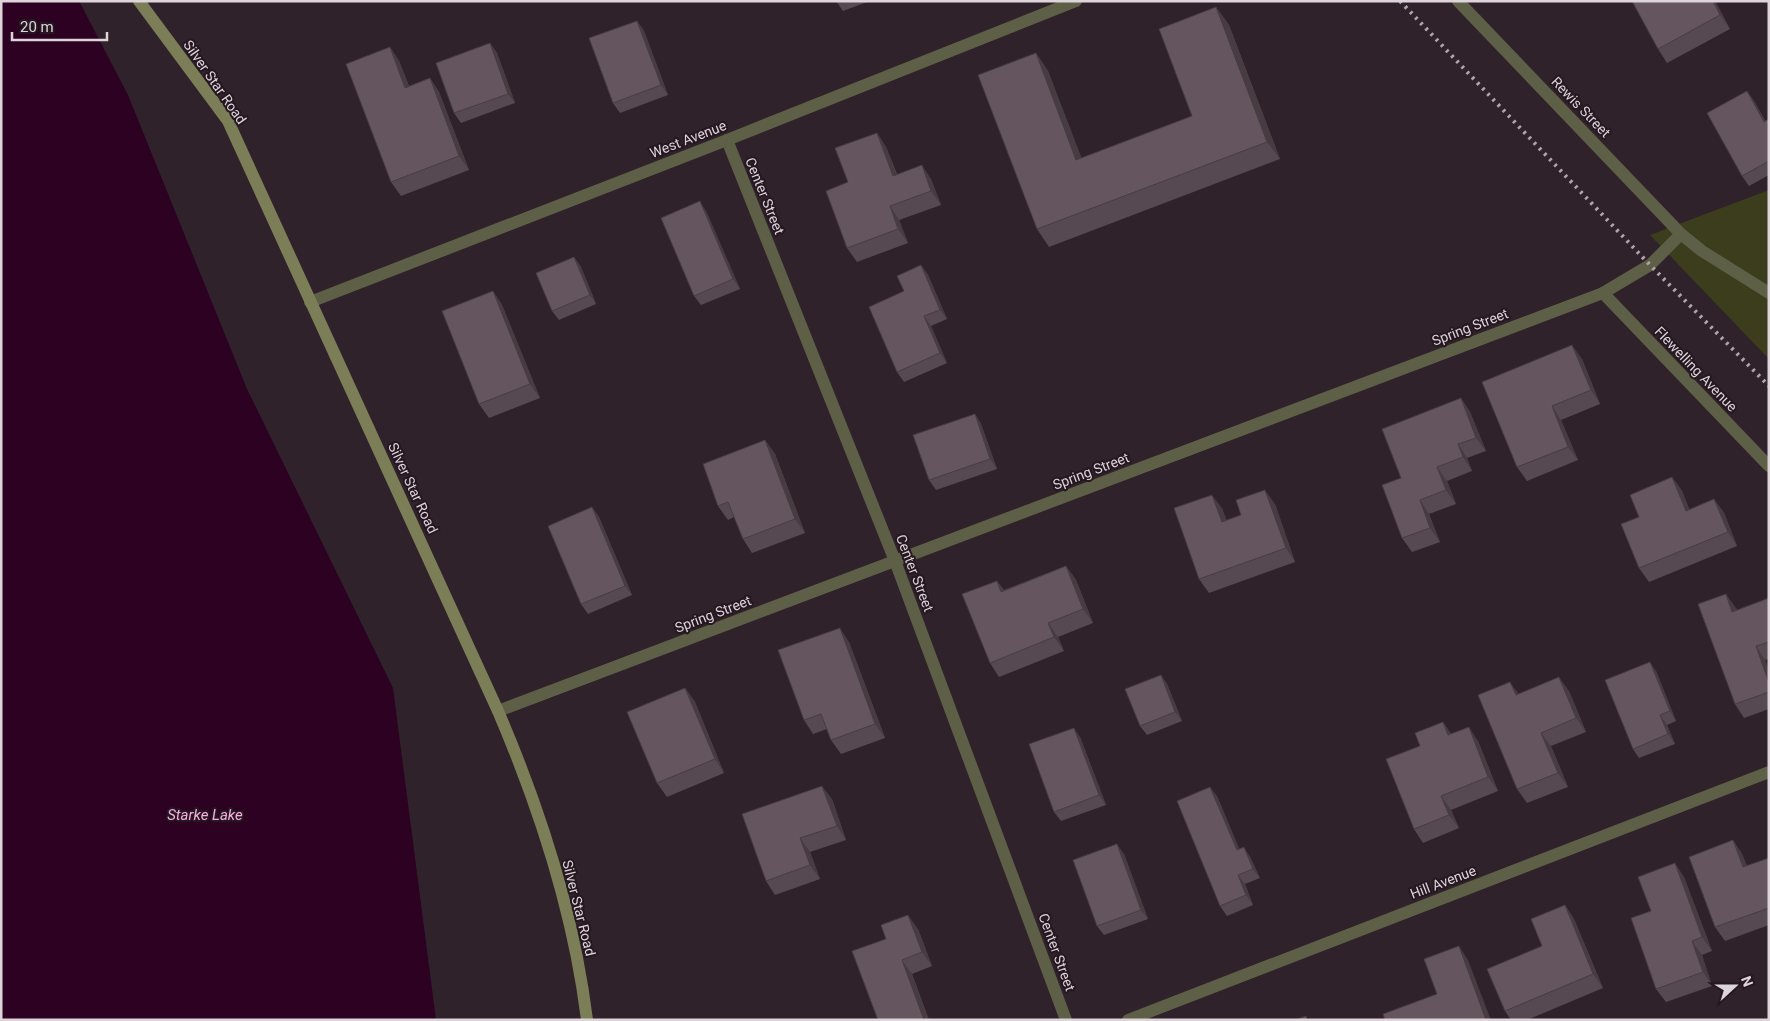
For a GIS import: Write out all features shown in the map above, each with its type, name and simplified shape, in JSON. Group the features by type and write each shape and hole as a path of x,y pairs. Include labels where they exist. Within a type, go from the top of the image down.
{"main road":[{"name":"Silver Star Road","path":"139,1 228,121 498,711 515,750 561,885 584,996 586,1020"}],"street":[{"name":"West Avenue","path":"310,302 727,140 1076,1"},
{"name":"Rewis Street","path":"1458,1 1681,234 1702,251 1769,293"},
{"name":"Center Street","path":"727,140 895,561 1066,1020"},
{"name":"Spring Street","path":"498,711 1603,293 1650,264 1681,234"},
{"name":"Flewelling Avenue","path":"1603,293 1769,466"},
{"name":"Hill Avenue","path":"1128,1020 1769,772"}],"green space":[{"path":"1769,190 1769,359 1650,235"}],"water":[{"name":"Starke Lake","path":"1,1 79,1 128,95 247,389 393,688 436,1020 1,1020"}],"building":[{"path":"1632,1 1713,1 1720,15 1658,49"},
{"path":"1216,7 1267,142 1037,229 978,75 1036,53 1076,160 1192,116 1159,29"},
{"path":"637,21 661,85 613,103 589,38"},
{"path":"490,43 508,94 454,113 436,63"},
{"path":"390,47 405,88 430,78 459,156 391,182 346,64"},
{"path":"1747,91 1764,122 1769,119 1769,161 1742,176 1707,113"},
{"path":"877,133 893,176 922,165 931,191 890,206 898,229 847,248 826,191 848,182 835,148"},
{"path":"700,201 733,279 694,296 661,218"},
{"path":"574,257 590,295 552,311 536,273"},
{"path":"921,265 940,310 924,316 940,353 897,372 869,307 904,291 897,276"},
{"path":"493,291 530,384 479,404 442,311"},
{"path":"1572,345 1591,390 1552,406 1568,447 1517,467 1482,382"},
{"path":"1461,398 1476,438 1458,444 1463,457 1437,467 1446,490 1420,500 1430,528 1402,538 1382,485 1401,478 1382,429"},
{"path":"975,414 990,459 929,480 913,435"},
{"path":"765,440 795,519 743,539 728,502 718,506 703,464"},
{"path":"1672,477 1686,511 1714,499 1728,532 1639,568 1621,524 1639,517 1630,495"},
{"path":"1265,490 1286,548 1199,579 1174,508 1212,495 1222,522 1241,515 1236,500"},
{"path":"592,507 625,586 581,604 548,526"},
{"path":"1066,566 1083,609 1048,623 1054,637 990,663 962,594 997,581 1001,592"},
{"path":"1726,594 1732,612 1769,598 1769,642 1756,646 1769,683 1769,692 1735,704 1698,604"},
{"path":"840,628 875,724 831,740 821,714 804,720 778,650"},
{"path":"1650,662 1670,711 1660,715 1668,734 1633,749 1605,680"},
{"path":"1161,675 1175,712 1140,726 1125,689"},
{"path":"1559,677 1576,718 1541,733 1558,773 1517,789 1478,695 1510,682 1516,695"},
{"path":"685,688 715,759 657,783 627,712"},
{"path":"1443,722 1448,735 1469,727 1488,777 1441,796 1449,815 1414,829 1386,759 1420,746 1415,733"},
{"path":"1074,728 1099,795 1054,812 1029,744"},
{"path":"822,786 837,826 800,838 810,865 766,881 742,814"},
{"path":"1210,787 1237,850 1244,847 1253,869 1238,875 1246,895 1220,906 1177,801"},
{"path":"1733,840 1743,867 1769,858 1769,908 1715,927 1689,857"},
{"path":"1117,844 1141,910 1097,926 1073,860"},
{"path":"1675,863 1702,937 1692,941 1703,972 1656,989 1631,918 1651,911 1638,877"},
{"path":"1565,905 1593,974 1505,1011 1487,969 1542,946 1531,919"},
{"path":"908,915 922,952 902,960 924,1020 878,1020 852,951 886,939 881,925"},
{"path":"1459,946 1486,1020 1385,1020 1383,1014 1437,994 1424,959"},
{"path":"1306,1016 1307,1020 1294,1020"}],"railway":[{"path":"1400,1 1650,265 1769,386"}]}
